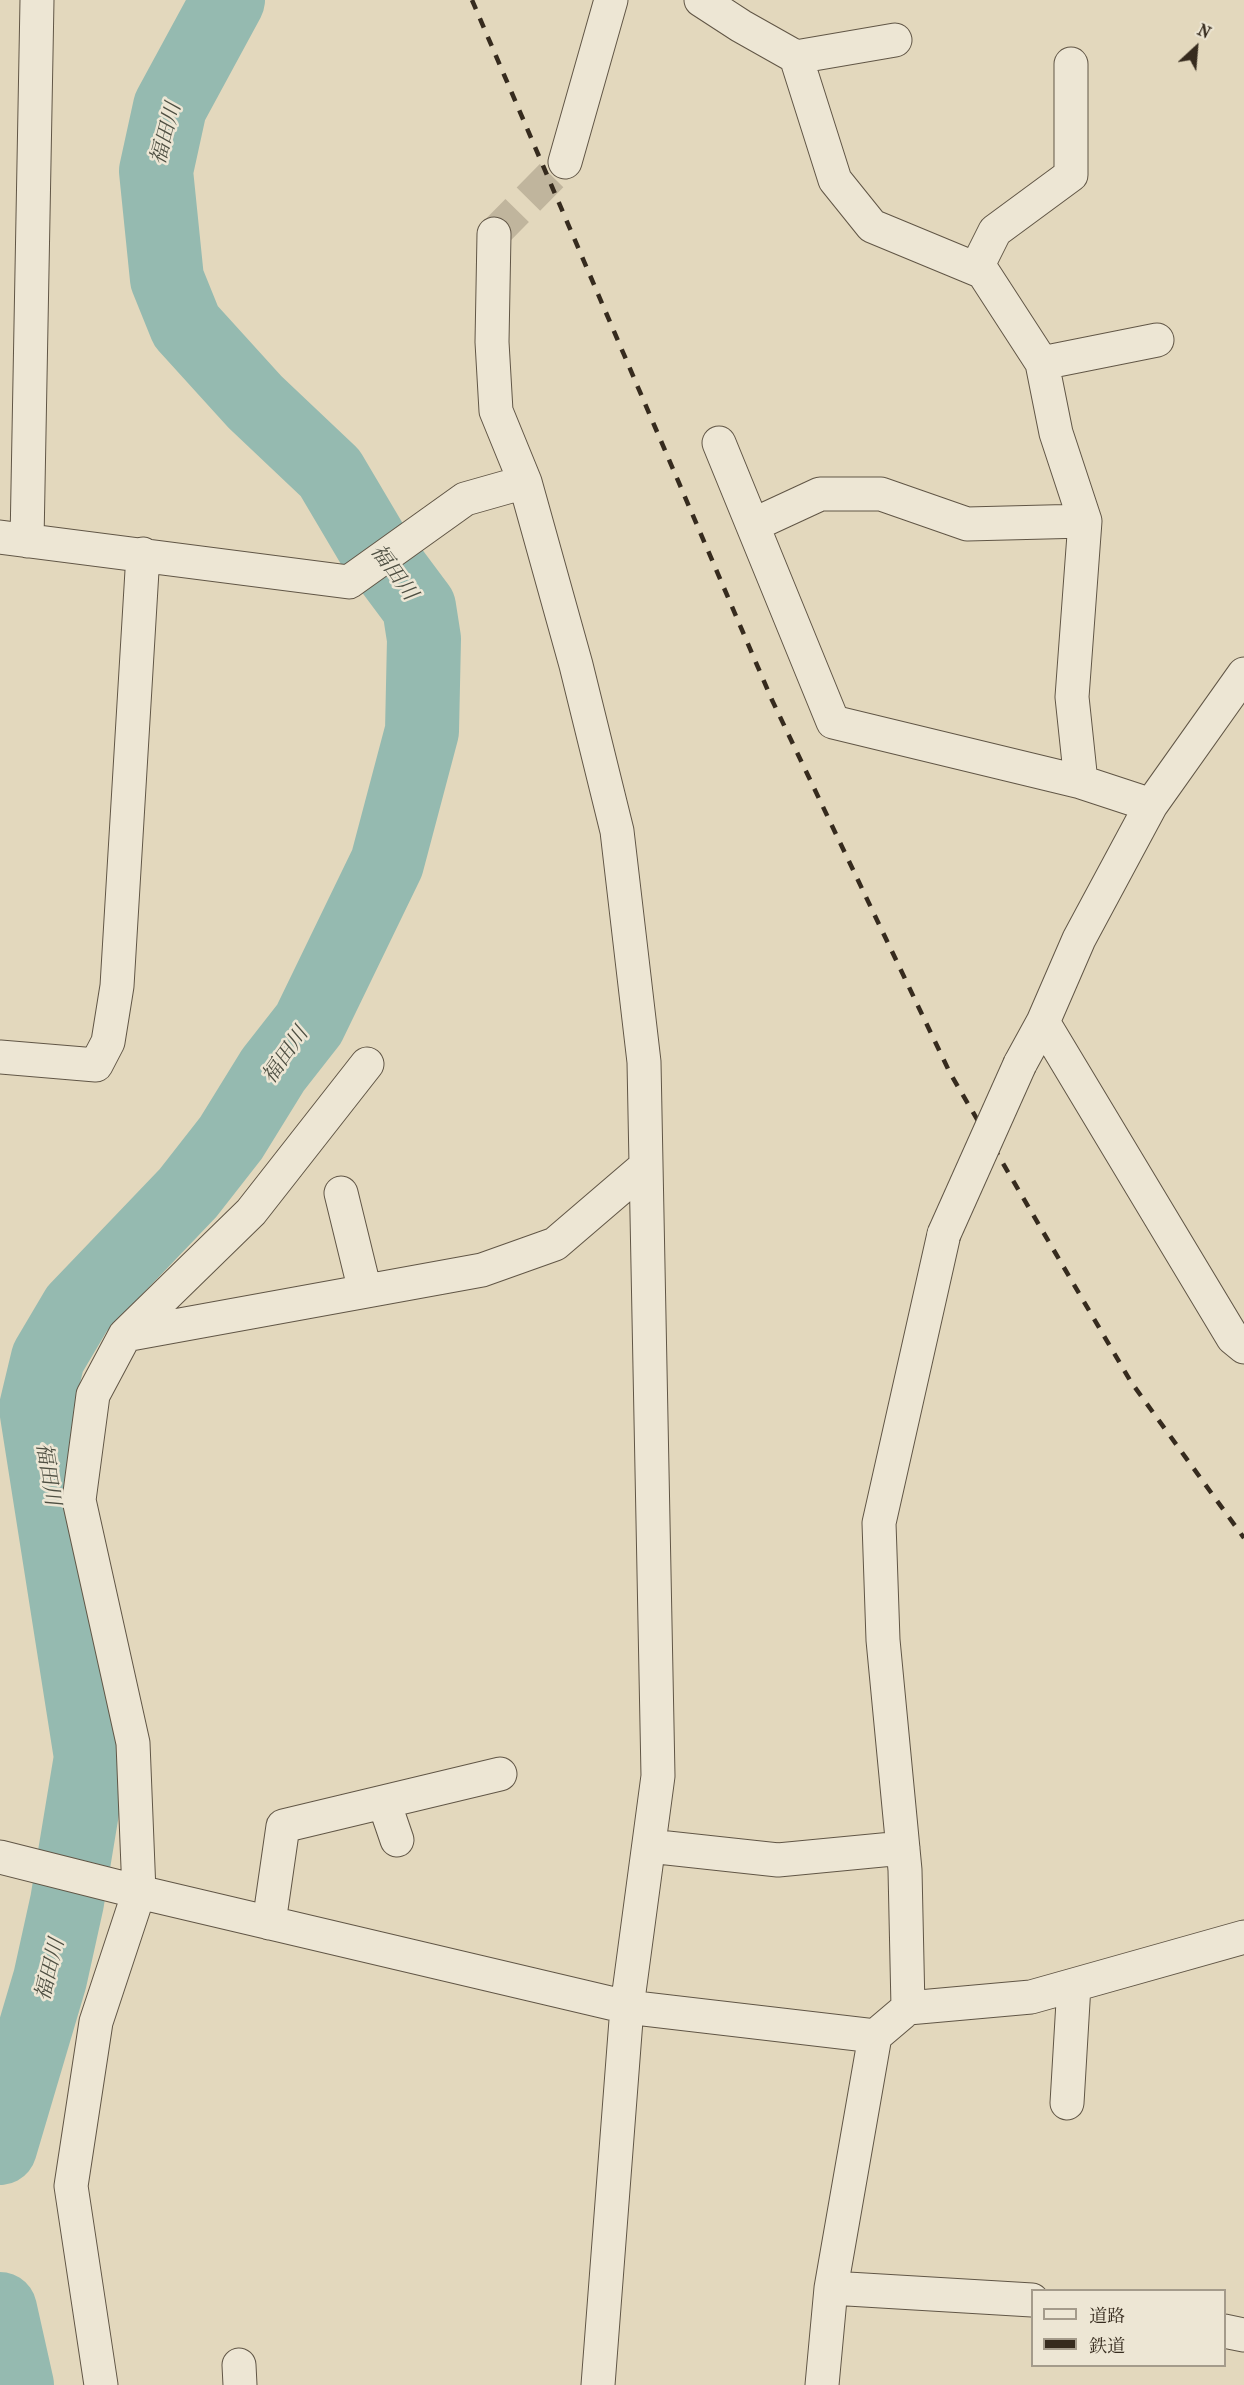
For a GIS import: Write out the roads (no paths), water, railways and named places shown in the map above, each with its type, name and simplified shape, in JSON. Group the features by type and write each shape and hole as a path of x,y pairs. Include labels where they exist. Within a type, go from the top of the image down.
{"street":[{"path":"37,0 14,539 349,582 465,499 525,482"},
{"path":"566,162 610,0"},
{"path":"701,0 796,57 895,40"},
{"path":"796,57 835,180 872,226 983,272 1042,363 1056,433 1084,520 1071,697 1081,782"},
{"path":"976,269 995,231 1071,175 1071,64"},
{"path":"494,234 492,342 496,411 525,482 576,665 617,831 644,1062 658,1776 627,2007 598,2385"},
{"path":"1042,363 1157,340"},
{"path":"720,443 833,722 1081,782 1151,806"},
{"path":"753,525 820,494 881,494 967,524 1084,520"},
{"path":"0,1057 96,1065 108,1042 117,986 143,554"},
{"path":"908,2008 903,1848 883,1640 879,1523 944,1234 1020,1064 1043,1022 1079,939 1151,806 1244,675"},
{"path":"1043,1022 1233,1338 1244,1347"},
{"path":"101,2385 71,2186 96,2022 139,1892 133,1743 79,1500 93,1395 125,1335 251,1212 368,1064"},
{"path":"125,1335 482,1270 555,1244 646,1166"},
{"path":"341,1192 365,1292"},
{"path":"269,1923 283,1826 501,1774"},
{"path":"384,1802 397,1840"},
{"path":"649,1846 778,1860 903,1848"},
{"path":"0,1857 627,2007 875,2036"},
{"path":"822,2385 831,2288 875,2036 908,2008 1031,1997 1244,1937"},
{"path":"1068,2103 1074,1985"},
{"path":"831,2288 1031,2300"},
{"path":"1226,2331 1244,2335"}],"waterway":[{"name":"福田川","path":"0,2148 50,1979 67,1902 91,1757 36,1408 48,1358 77,1309 188,1193 231,1138 273,1070 309,1024 387,863 422,731 424,639 419,607 372,544 330,473 255,402 186,326 167,279 156,171 170,107 228,0"},
{"name":"福田川","path":"0,2309 17,2385"}],"tunnel":[{"path":"494,234 565,162"}],"railway":[{"path":"472,0 772,700 950,1073 1131,1382 1244,1538"}]}
